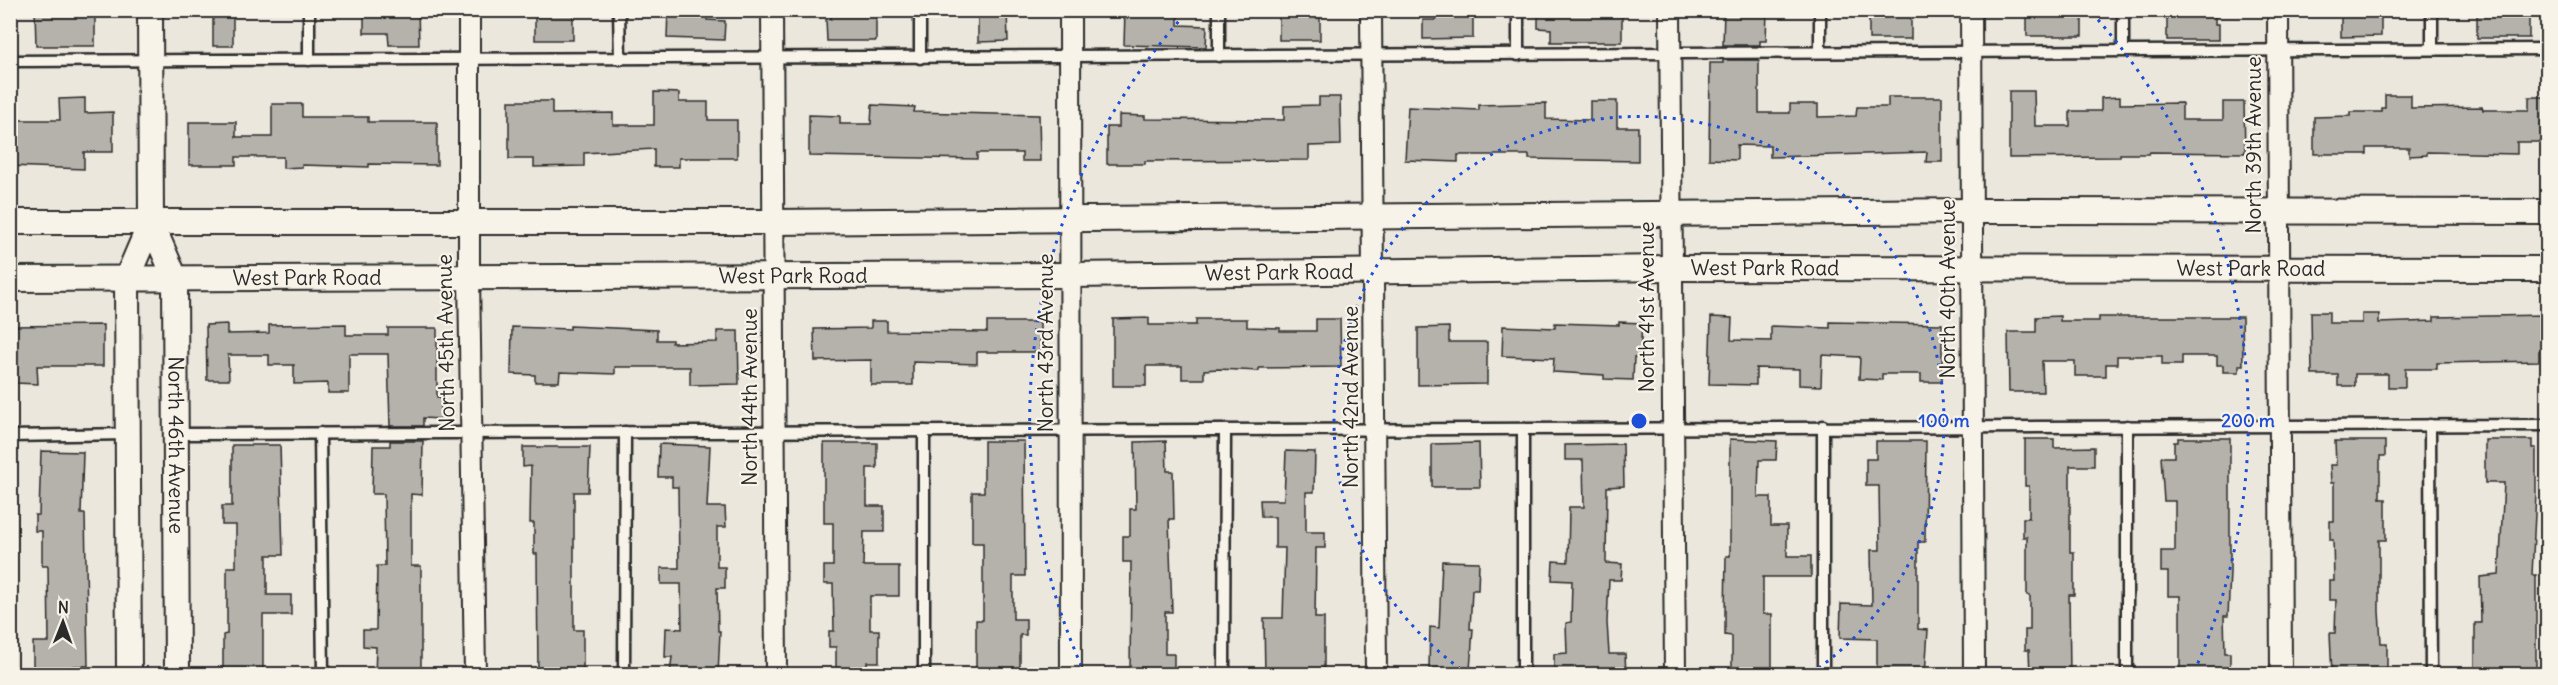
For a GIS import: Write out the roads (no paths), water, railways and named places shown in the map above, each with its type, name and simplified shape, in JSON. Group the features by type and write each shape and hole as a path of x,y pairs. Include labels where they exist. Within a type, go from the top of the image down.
{"street":[{"name":"North 46th Avenue","path":"150,10 151,222 175,278 177,675"},
{"name":"North 45th Avenue","path":"469,10 469,276 475,675"},
{"name":"North 44th Avenue","path":"772,10 776,675"},
{"name":"North 43rd Avenue","path":"1070,10 1071,675"},
{"name":"North 42nd Avenue","path":"1371,10 1375,270 1376,675"},
{"name":"North 41st Avenue","path":"1670,10 1675,675"},
{"name":"North 40th Avenue","path":"1971,10 1974,675"},
{"name":"North 39th Avenue","path":"2278,10 2277,213 2281,675"},
{"path":"10,222 773,222 1972,211 2547,212"},
{"name":"North 46th Avenue","path":"129,675 127,278 151,222"},
{"name":"West Park Road","path":"10,279 1070,275 1671,268 2547,269"}],"lane":[{"path":"309,10 309,60"},
{"path":"619,10 620,59"},
{"path":"920,10 920,58"},
{"path":"1219,10 1219,56"},
{"path":"1518,10 1518,55"},
{"path":"1820,10 1820,52"},
{"path":"2123,10 2123,50"},
{"path":"2432,10 2432,50"},
{"path":"10,61 2547,49"},
{"path":"2430,425 2432,675"},
{"path":"176,434 2547,425"},
{"path":"1823,426 1823,675"},
{"path":"2127,426 2127,675"},
{"path":"1224,675 1225,430"},
{"path":"1523,430 1523,675"},
{"path":"924,431 924,675"},
{"path":"624,675 625,432"},
{"path":"320,433 323,675"},
{"path":"10,436 128,434"}]}
